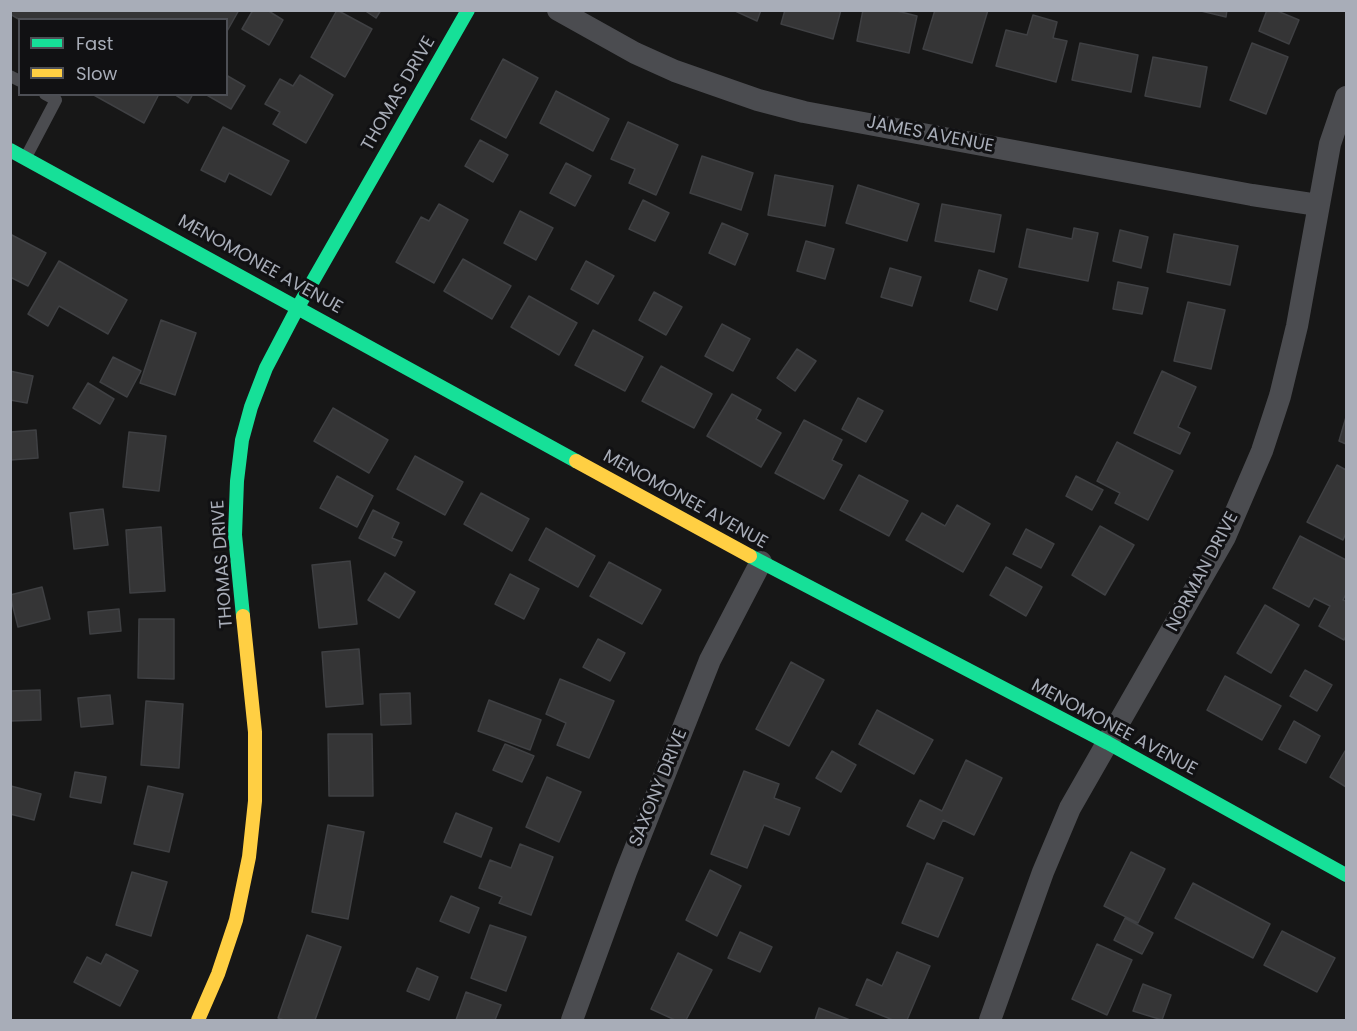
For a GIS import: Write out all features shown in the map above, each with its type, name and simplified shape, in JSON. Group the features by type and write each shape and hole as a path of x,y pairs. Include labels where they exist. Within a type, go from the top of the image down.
{"street":[{"name":"THOMAS DRIVE","path":"198,1020 218,974 236,920 249,857 255,801 255,732 235,535 237,481 242,440 251,406 266,368 298,307 468,10"},
{"name":"JAMES AVENUE","path":"558,10 635,53 675,71 719,88 804,112 1318,205"},
{"name":"NORMAN DRIVE","path":"990,1020 1043,872 1070,808 1225,537 1262,451 1280,396 1298,326 1330,144 1347,98"},
{"name":"MENOMONEE AVENUE","path":"10,150 761,562 1108,743 1347,875"},
{"name":"SAXONY DRIVE","path":"572,1020 626,872 710,660 761,562"}],"lane":[{"path":"26,158 56,100 49,96"}],"building":[{"path":"10,10 239,10 228,29 228,18 18,19 10,14"},
{"path":"253,10 267,10 283,20 269,45 242,29"},
{"path":"337,10 372,29 345,77 311,57"},
{"path":"364,10 381,10 376,18"},
{"path":"733,10 761,10 757,21"},
{"path":"785,10 841,10 833,39 781,24"},
{"path":"863,10 893,10 917,16 909,53 857,41"},
{"path":"935,10 988,10 972,63 923,49"},
{"path":"1197,10 1227,10 1226,17"},
{"path":"1267,10 1275,10 1299,20 1289,44 1259,31"},
{"path":"1033,15 1057,22 1053,38 1067,41 1056,82 996,66 1006,30 1027,35"},
{"path":"1080,43 1138,55 1131,92 1072,80"},
{"path":"1252,43 1288,57 1266,114 1230,100"},
{"path":"1153,57 1207,67 1200,107 1145,96"},
{"path":"503,59 538,78 506,138 471,119"},
{"path":"300,75 333,95 306,143 273,124 280,112 265,104 280,79 293,86"},
{"path":"228,76 245,86 231,109 208,96 228,96"},
{"path":"556,91 609,119 593,151 540,123"},
{"path":"96,96 158,96 144,123"},
{"path":"177,96 192,96 188,103"},
{"path":"628,122 678,145 656,195 629,183 635,169 611,159"},
{"path":"223,127 289,161 271,195 229,173 225,182 201,170"},
{"path":"480,140 508,155 493,182 465,166"},
{"path":"702,156 753,173 741,210 690,193"},
{"path":"566,163 591,176 575,206 550,193"},
{"path":"775,175 833,186 825,226 768,215"},
{"path":"858,185 919,204 907,241 846,223"},
{"path":"643,200 669,213 655,241 629,229"},
{"path":"439,204 468,220 434,283 396,262 421,217 429,221"},
{"path":"942,204 1001,215 994,252 935,241"},
{"path":"520,211 553,228 536,260 504,243"},
{"path":"722,223 748,234 735,265 709,253"},
{"path":"1074,228 1098,233 1088,281 1019,267 1027,229 1072,239"},
{"path":"1120,230 1148,237 1141,268 1113,261"},
{"path":"10,234 46,253 28,286 10,277"},
{"path":"1174,234 1238,246 1230,285 1167,272"},
{"path":"806,241 834,249 825,279 797,271"},
{"path":"463,259 511,286 492,319 444,291"},
{"path":"59,261 127,300 108,334 59,306 48,326 28,314"},
{"path":"586,261 614,276 598,304 571,289"},
{"path":"890,268 921,277 912,306 881,297"},
{"path":"979,270 1007,279 997,310 970,301"},
{"path":"1118,282 1148,288 1142,314 1113,309"},
{"path":"654,292 682,307 666,335 639,320"},
{"path":"529,296 577,323 559,355 511,327"},
{"path":"1188,302 1225,310 1211,369 1174,361"},
{"path":"161,320 196,333 175,395 140,383"},
{"path":"722,324 750,339 733,371 705,356"},
{"path":"593,330 643,357 625,391 575,365"},
{"path":"797,349 816,361 795,391 777,378"},
{"path":"113,357 141,371 127,397 100,382"},
{"path":"661,366 712,394 694,428 642,401"},
{"path":"10,371 33,376 27,403 10,400"},
{"path":"1162,371 1196,387 1178,427 1190,433 1180,454 1134,433"},
{"path":"88,383 114,399 100,424 73,408"},
{"path":"732,394 761,410 756,419 781,433 761,467 707,436"},
{"path":"858,398 883,411 866,442 842,429"},
{"path":"333,408 388,440 369,473 314,441"},
{"path":"1346,417 1346,444 1339,441"},
{"path":"804,420 842,440 832,460 842,465 824,499 775,473"},
{"path":"36,430 38,458 10,460 10,432"},
{"path":"129,432 166,436 159,491 123,487"},
{"path":"1117,442 1173,471 1148,520 1115,503 1120,493 1097,481"},
{"path":"415,456 463,482 445,515 397,489"},
{"path":"1337,465 1346,470 1346,533 1343,540 1307,522"},
{"path":"859,475 908,501 889,536 840,510"},
{"path":"337,476 373,496 357,527 320,508"},
{"path":"1076,476 1103,490 1092,510 1066,496"},
{"path":"481,493 529,519 512,551 464,524"},
{"path":"957,505 990,524 963,572 906,540 922,513 945,526"},
{"path":"103,509 108,545 74,549 70,513"},
{"path":"373,510 399,523 392,538 402,542 395,556 359,538"},
{"path":"1100,526 1134,545 1105,595 1072,575"},
{"path":"161,527 165,591 130,593 126,530"},
{"path":"546,528 595,556 578,587 529,560"},
{"path":"1026,529 1054,544 1041,568 1013,554"},
{"path":"1300,536 1346,560 1346,594 1343,600 1346,601 1344,640 1319,626 1330,606 1314,598 1309,607 1273,588"},
{"path":"350,561 357,624 319,628 312,565"},
{"path":"609,562 661,590 642,624 590,596"},
{"path":"1006,567 1042,587 1026,616 990,595"},
{"path":"385,573 415,592 399,618 368,600"},
{"path":"510,574 539,589 524,619 495,604"},
{"path":"42,587 50,619 18,627 10,595"},
{"path":"1265,605 1299,625 1271,673 1237,653"},
{"path":"119,609 121,631 90,634 88,612"},
{"path":"139,619 174,619 174,679 138,678"},
{"path":"598,639 625,653 610,681 583,667"},
{"path":"359,649 363,704 326,707 322,652"},
{"path":"791,662 824,680 789,746 756,729"},
{"path":"1305,670 1332,685 1317,711 1290,696"},
{"path":"1225,676 1281,706 1262,740 1207,710"},
{"path":"560,679 614,701 589,758 557,745 566,723 546,714"},
{"path":"40,690 41,720 10,721 10,691"},
{"path":"410,693 411,724 381,725 380,694"},
{"path":"110,695 113,724 81,727 78,698"},
{"path":"489,700 541,720 530,750 478,731"},
{"path":"146,701 183,704 179,768 141,765"},
{"path":"877,710 933,740 914,774 859,744"},
{"path":"1294,721 1320,736 1306,763 1279,749"},
{"path":"328,734 372,734 373,796 329,796"},
{"path":"505,744 534,756 522,782 493,770"},
{"path":"832,751 856,765 841,792 816,778"},
{"path":"1346,751 1346,787 1330,777"},
{"path":"966,760 1002,778 974,835 943,820 934,839 907,826 920,800 942,811"},
{"path":"744,771 779,784 774,798 800,808 789,835 764,825 747,868 711,854"},
{"path":"75,772 106,777 101,803 70,797"},
{"path":"547,777 581,792 559,842 526,827"},
{"path":"11,786 41,794 34,820 10,814"},
{"path":"148,786 183,794 169,852 134,844"},
{"path":"456,813 492,828 481,857 444,842"},
{"path":"328,825 364,832 348,919 312,912"},
{"path":"520,844 553,857 531,915 499,903 502,897 479,888 490,860 511,868"},
{"path":"1131,852 1165,869 1138,923 1104,906"},
{"path":"927,863 963,878 938,937 902,923"},
{"path":"710,870 741,886 717,936 686,920"},
{"path":"132,872 167,882 151,936 116,925"},
{"path":"1193,883 1270,924 1253,958 1175,918"},
{"path":"451,896 479,908 469,933 440,921"},
{"path":"1125,918 1153,933 1142,954 1114,940"},
{"path":"490,925 526,937 506,991 471,978"},
{"path":"1282,931 1335,958 1317,992 1264,965"},
{"path":"740,932 772,947 760,972 728,958"},
{"path":"307,935 341,947 315,1020 284,1020 278,1018"},
{"path":"1097,944 1132,960 1107,1015 1072,999"},
{"path":"897,952 930,966 907,1020 893,1020 856,1005 867,979 882,986"},
{"path":"678,953 712,970 686,1020 675,1020 651,1009"},
{"path":"106,954 138,971 120,1006 74,982 87,957 101,964"},
{"path":"417,968 438,977 429,1000 407,991"},
{"path":"1143,984 1171,995 1162,1020 1133,1011"},
{"path":"466,992 501,1005 495,1020 456,1020"},
{"path":"819,1008 850,1020 815,1020"}],"traffic: fast":[{"path":"243,616 235,535 237,481 242,440 251,407 266,368 298,307 468,10"},
{"path":"10,150 576,461"},
{"path":"750,556 1108,743 1346,875"}],"traffic: slow":[{"path":"576,461 750,556"},
{"path":"198,1020 218,974 236,920 249,857 255,801 255,732 243,616"}]}
